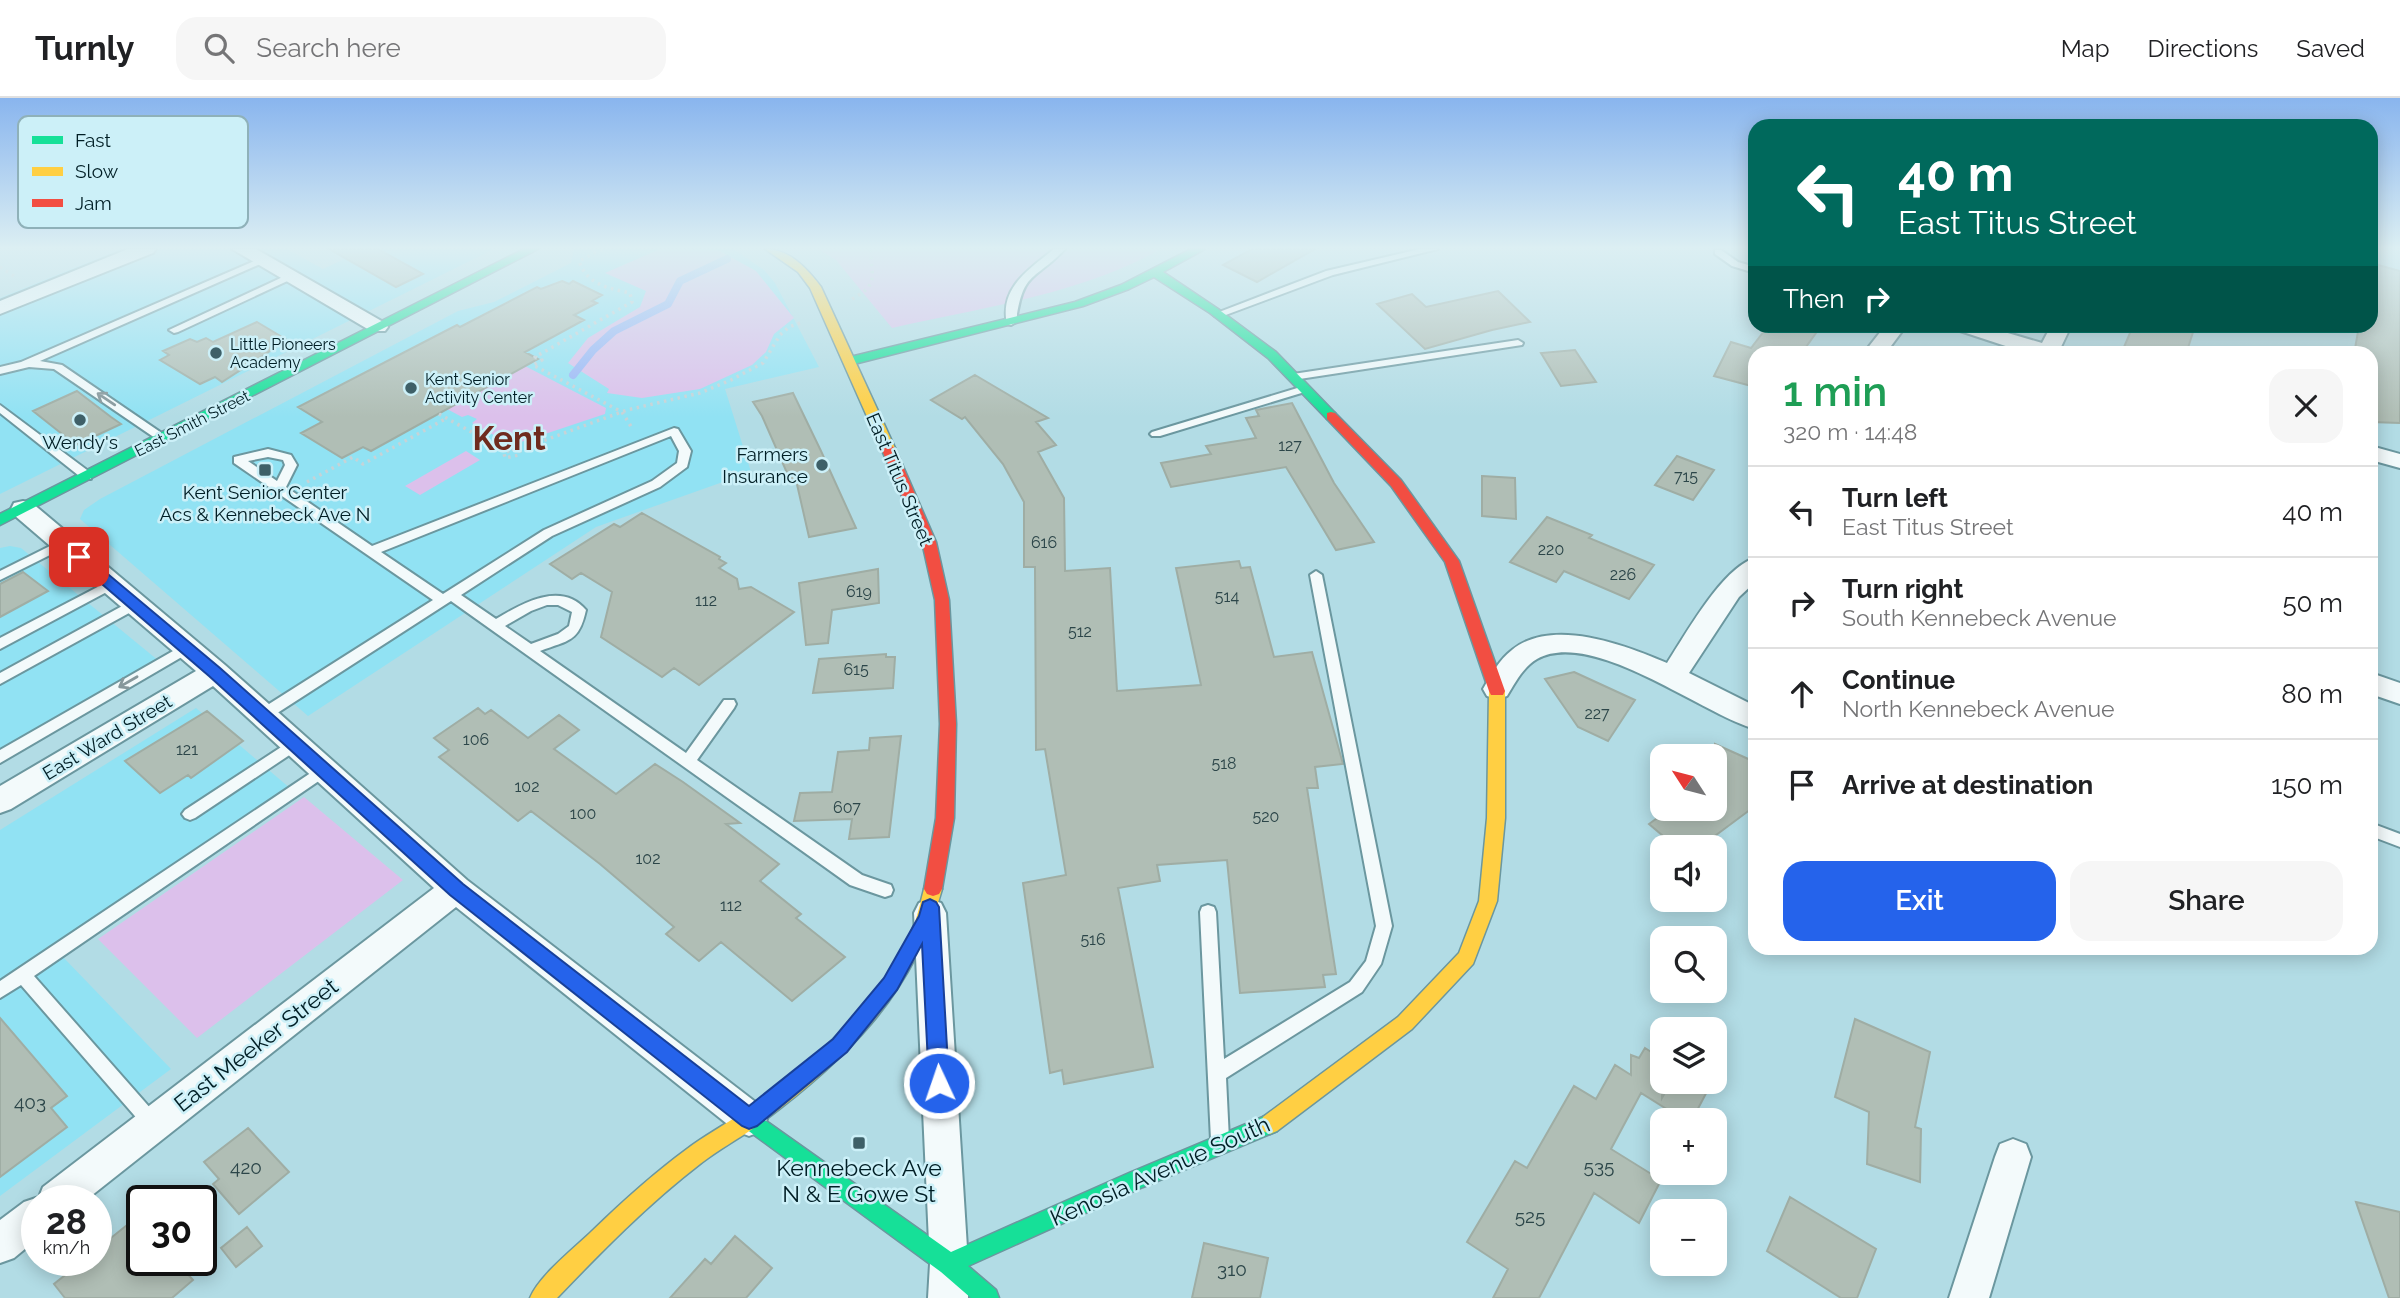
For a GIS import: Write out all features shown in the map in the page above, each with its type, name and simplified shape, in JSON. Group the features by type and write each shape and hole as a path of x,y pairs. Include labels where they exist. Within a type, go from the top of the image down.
{"street":[{"path":"340,305 378,327"},
{"name":"East Smith Street","path":"11,514 422,305"},
{"name":"East Titus Street","path":"541,1298 626,1211 687,1161 749,1119 840,1046 891,984 928,917 945,818 947,663 942,600 929,542 823,305"},
{"path":"850,361 1075,305"},
{"name":"Kenosia Avenue South","path":"949,1281 1220,1145 1277,1121 1405,1023 1466,958 1488,901 1496,818 1497,689 1452,561 1396,484 1272,355 1205,305"},
{"path":"1987,333 2028,346"},
{"path":"2378,455 2400,461"},
{"path":"11,514 64,544 215,672 456,890 749,1119 949,1281 988,1298"},
{"path":"1671,678 1730,592 1748,574"},
{"path":"1497,689 1509,667 1533,649 1563,643 1597,647 1748,715"},
{"name":"East Ward Street","path":"0,801 215,672"},
{"path":"2378,686 2400,694"},
{"name":"East Meeker Street","path":"75,1185 456,890"},
{"name":"East Titus Street","path":"930,907 949,1281"},
{"path":"1969,1298 2013,1157"},
{"path":"0,1244 21,1228"}],"lane":[{"path":"0,371 25,363 160,305"},
{"path":"174,330 229,305"},
{"path":"1011,322 1012,305"},
{"path":"1219,314 1243,305"},
{"path":"1156,435 1298,383 1518,343"},
{"path":"25,363 43,362 58,366 162,438"},
{"path":"0,408 87,476"},
{"path":"262,715 548,533 656,484 683,464 685,451 674,431 372,551"},
{"path":"284,491 372,551 495,626 856,880 886,890"},
{"path":"0,576 64,544"},
{"path":"1216,1074 1356,987 1373,964 1384,926 1316,575"},
{"path":"0,644 111,584"},
{"path":"495,626 539,601 562,601 579,610 575,628 555,640 529,650"},
{"path":"0,679 135,604"},
{"path":"0,757 187,648"},
{"path":"688,762 730,704"},
{"path":"190,814 295,744"},
{"path":"0,990 324,770"},
{"path":"2378,832 2400,841"},
{"path":"1208,912 1220,1145"},
{"path":"23,975 153,1125"}],"path":[{"path":"627,305 535,357 542,360 533,365 622,412 641,444"},
{"path":"439,414 506,451 518,450 622,412 700,393 731,380 763,363 780,335 789,327 838,305"},
{"path":"284,491 353,457 363,464 447,418"},
{"path":"506,451 503,457 510,458 519,454 518,450"}],"shaded area":[{"path":"0,305 381,305 0,494"},
{"path":"482,305 787,305 819,367 725,389 751,472 596,527 308,716 80,519 84,510 100,499 458,311"},
{"path":"783,305 794,318 774,334 766,352 752,365 700,389 642,398 607,393 609,389 568,363 588,338 640,307"},
{"path":"873,305 999,305 995,306 892,328"},
{"path":"525,366 606,408 605,414 512,445 472,423 477,419 468,415 462,417 447,409"},
{"path":"466,451 480,460 420,495 405,486"},
{"path":"0,548 21,548 165,666 0,764"},
{"path":"196,708 298,795 62,956 171,1069 0,1196 0,830"},
{"path":"304,797 403,880 197,1038 98,939"}],"building":[{"name":"Kent Senior Activity Center","path":"502,305 593,305 574,315 584,320 525,352 538,359 371,451 363,447 342,458 301,433 322,422 298,407 457,325 460,327"},
{"path":"1378,305 1512,305 1530,322 1425,349"},
{"path":"2378,305 2400,305 2400,423 2378,422 2378,346 2355,346 2358,333 2378,333"},
{"name":"Little Pioneers Academy","path":"257,322 287,340 222,382 215,377 200,384 160,360 169,355 163,351 190,339 197,342 206,338 213,342"},
{"path":"1763,333 1816,333 1807,346 1753,346"},
{"path":"2130,333 2193,333 2189,346 2124,346"},
{"path":"1731,342 1748,347 1748,385 1714,376"},
{"path":"1575,350 1596,382 1561,386 1541,353"},
{"path":"975,375 1048,418 1036,422 1056,445 1038,452 1064,498 1065,571 1110,568 1117,691 1201,685 1176,568 1239,561 1241,568 1250,567 1274,657 1312,652 1343,764 1315,767 1318,788 1307,788 1336,974 1323,975 1325,987 1240,993 1227,860 1157,865 1160,881 1118,888 1153,1067 1064,1084 1062,1070 1050,1073 1023,883 1066,875 1045,749 1036,750 1035,567 1024,567 1024,502 1003,464 965,417 962,419 931,400"},
{"name":"Wendy's","path":"77,391 121,424 76,445 33,411"},
{"path":"793,393 856,528 809,537 796,480 791,482 762,416 753,402"},
{"path":"1292,403 1334,483 1374,542 1336,550 1286,467 1171,487 1161,463 1211,454 1206,446 1256,438 1246,418 1259,416 1256,410"},
{"path":"1677,456 1714,470 1693,500 1655,485"},
{"path":"1482,476 1515,478 1516,519 1482,516"},
{"path":"642,513 720,557 719,559 726,563 719,568 737,579 739,589 751,587 794,612 699,685 674,668 662,677 601,637 612,592 581,573 572,579 550,564 614,524 620,527"},
{"path":"1547,517 1654,565 1629,599 1564,571 1556,582 1510,562"},
{"path":"878,569 879,603 832,610 828,643 806,645 799,583"},
{"path":"23,572 48,591 0,617 0,584"},
{"path":"886,654 886,657 895,657 893,688 813,693 819,659"},
{"path":"1574,672 1635,700 1608,741 1578,727 1545,679"},
{"path":"478,708 485,714 491,710 528,738 559,715 579,730 554,749 616,794 655,764 683,782 740,823 726,824 779,864 760,881 801,914 796,918 845,957 792,1001 721,942 699,961 666,934 674,927 600,864 531,811 518,821 439,757 449,750 434,738"},
{"path":"207,711 243,741 191,778 188,775 160,793 125,761"},
{"path":"901,736 889,837 849,839 852,819 794,821 800,793 832,792 838,752 869,750 870,738"},
{"path":"1727,749 1748,759 1748,811 1716,835 1662,835 1649,824 1653,821 1727,821"},
{"path":"0,1018 67,1096 51,1108 67,1127 0,1177"},
{"path":"1855,1019 1930,1052 1915,1127 1921,1129 1920,1182 1867,1164 1869,1112 1835,1097"},
{"path":"1645,1048 1650,1051 1650,1094 1662,1094 1662,1098 1664,1094 1706,1094 1698,1108 1665,1108 1641,1093 1611,1149 1650,1173 1650,1185 1658,1185 1639,1223 1594,1193 1539,1298 1493,1298 1508,1269 1467,1242 1515,1161 1527,1168 1574,1086 1596,1099 1615,1065 1631,1075 1631,1055 1639,1058"},
{"path":"248,1128 289,1172 239,1214 217,1189 217,1185 213,1184 219,1179 204,1162"},
{"path":"1790,1197 1876,1249 1857,1298 1841,1298 1767,1251"},
{"path":"2356,1202 2400,1212 2400,1298 2389,1298"},
{"path":"126,1226 126,1276 189,1276 193,1280 172,1298 65,1298 54,1284 64,1276 112,1276 112,1237"},
{"path":"247,1227 262,1246 236,1267 221,1248"},
{"path":"735,1236 772,1268 746,1298 670,1298 705,1259 711,1264"},
{"path":"1204,1243 1268,1258 1260,1298 1192,1298"}],"waterway":[{"path":"573,375 593,350 614,331 666,305"}],"traffic: fast":[{"path":"0,520 423,305"},
{"path":"850,361 1075,305"},
{"path":"1205,305 1272,355 1331,416"},
{"path":"749,1119 949,1264 988,1298"},
{"path":"949,1264 1136,1180 1270,1124"}],"traffic: slow":[{"path":"823,305 888,448"},
{"path":"1270,1124 1405,1023 1466,958 1488,901 1496,818 1497,691"},
{"path":"541,1298 647,1195 692,1157 747,1121 806,1075 862,1021 887,990 907,958 923,924 933,889"}],"traffic: jam":[{"path":"1331,416 1396,483 1452,561 1497,691"},
{"path":"888,448 929,542 942,600 948,724 945,818 933,889"}],"place":[{"name":"Little Pioneers Academy","path":"216,353"},
{"name":"Kent Senior Activity Center","path":"411,388"},
{"name":"Wendy's","path":"80,420"},
{"name":"Farmers Insurance","path":"822,465"},
{"name":"Kent Senior Center Acs & Kennebeck Ave N","path":"265,470"},
{"name":"Kennebeck Ave N & E Gowe St","path":"859,1143"}],"district":[{"name":"Kent","path":"509,438"}],"route":[{"path":"79,557 215,672 456,890 749,1119 840,1046 891,984 928,917 930,907 939,1083"}]}
